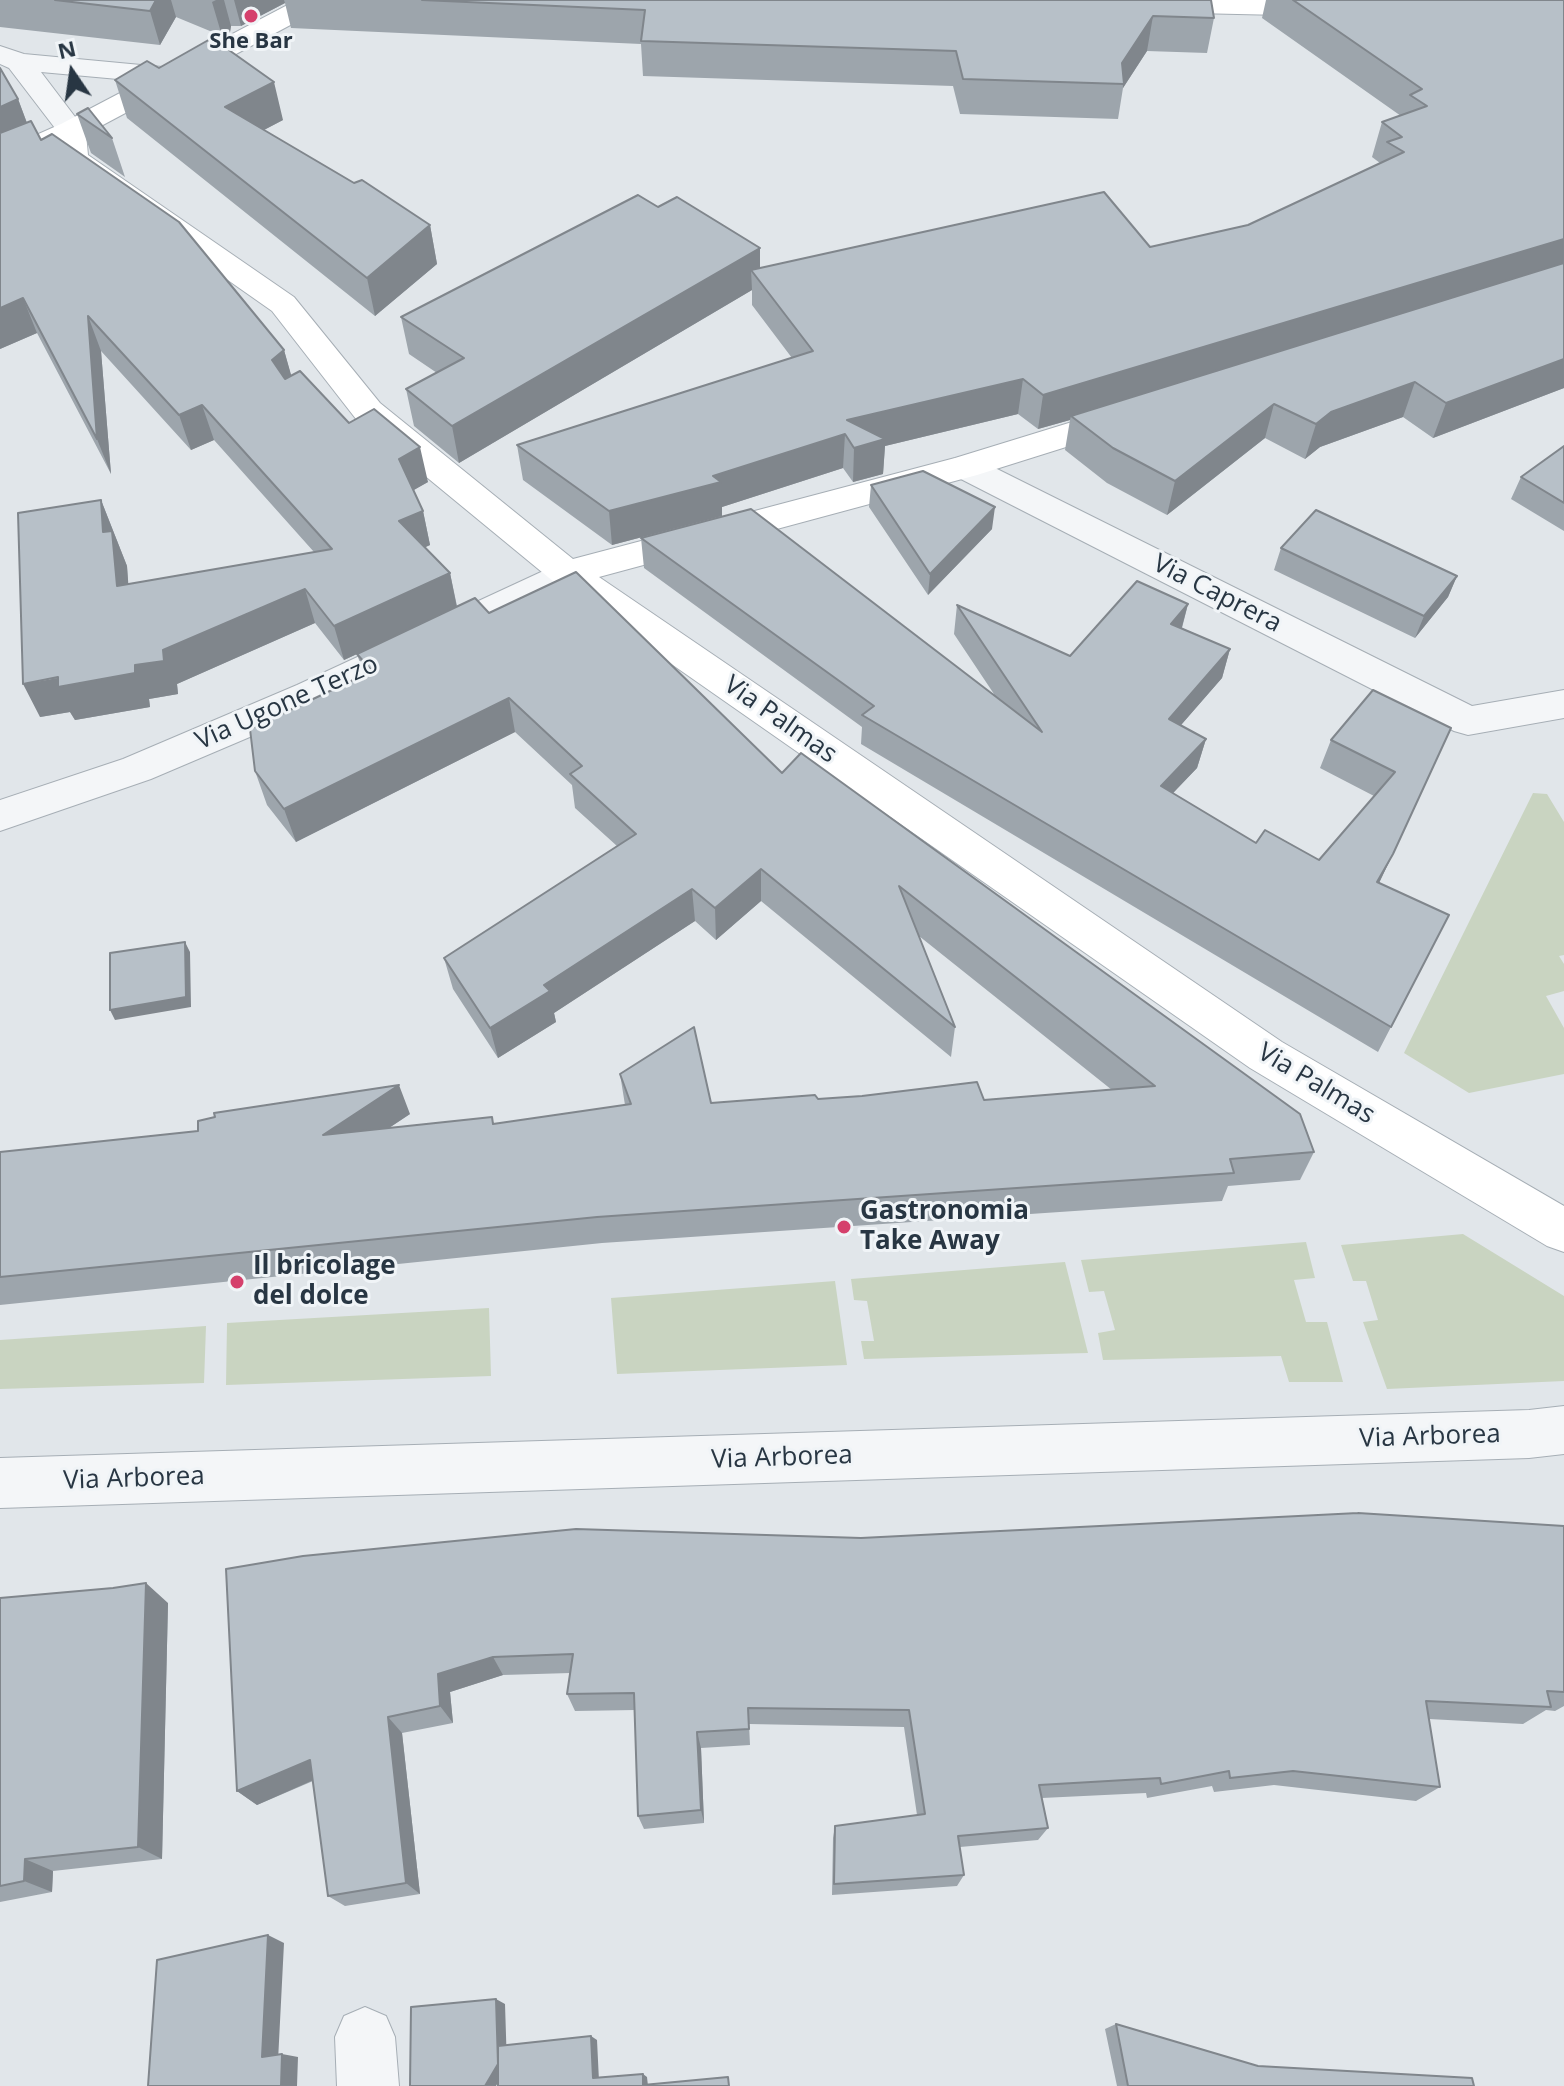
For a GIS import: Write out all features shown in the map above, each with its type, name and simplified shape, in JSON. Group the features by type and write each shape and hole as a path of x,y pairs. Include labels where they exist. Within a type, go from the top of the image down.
{"street":[{"path":"0,162 71,130 317,0"},
{"path":"1123,4 1358,9"},
{"path":"10,58 173,76"},
{"path":"10,58 71,130"},
{"name":"Via Palmas","path":"71,130 74,159 283,304 368,411 567,573 1266,1055 1564,1231"},
{"path":"567,573 965,467 1160,406"},
{"name":"Via Caprera","path":"965,467 1468,721 1564,704"},
{"name":"Via Ugone Terzo","path":"0,816 137,769 267,714 567,573"},
{"name":"Via Arborea","path":"0,1483 1529,1434 1564,1430"}],"green space":[{"path":"1533,793 1547,794 1564,822 1564,955 1559,956 1564,964 1564,991 1546,996 1564,1028 1564,1074 1469,1093 1404,1053"},
{"path":"1463,1234 1564,1296 1564,1381 1387,1389 1363,1322 1378,1320 1366,1281 1353,1281 1341,1245"},
{"path":"1306,1242 1315,1278 1294,1280 1306,1322 1327,1322 1343,1382 1289,1382 1281,1356 1103,1360 1098,1333 1115,1330 1104,1291 1089,1292 1081,1260"},
{"path":"1065,1262 1088,1353 864,1359 861,1341 874,1341 867,1301 854,1300 851,1279"},
{"path":"835,1281 847,1365 617,1374 611,1298"},
{"path":"489,1308 491,1376 226,1385 227,1323"},
{"path":"206,1326 204,1383 0,1389 0,1340"}],"building":[{"path":"55,0 156,0 150,11"},
{"path":"422,0 1211,0 1214,18 1153,16 1122,63 1124,84 963,79 956,51 641,41 645,10"},
{"path":"1293,0 1564,0 1564,239 1043,395 1023,379 847,420 885,439 854,448 845,434 713,476 721,482 609,511 517,445 813,351 751,270 1104,192 1150,247 1248,225 1404,152 1387,142 1402,137 1382,122 1427,106 1410,95 1422,89"},
{"path":"212,38 274,82 225,107 354,183 362,180 430,225 367,278 115,80 147,61 159,68"},
{"path":"0,68 18,99 0,107"},
{"path":"88,108 112,138 77,114"},
{"path":"31,121 41,140 52,134 179,222 284,350 272,360 285,379 300,371 349,423 374,409 420,447 399,459 423,511 399,521 450,573 334,626 305,589 163,650 164,661 135,665 135,673 58,687 58,677 23,684 18,513 101,500 103,532 112,531 117,586 332,549 202,405 179,415 88,316 97,439 23,298 0,308 0,133"},
{"path":"638,195 658,207 677,197 760,248 452,426 406,389 464,358 401,317"},
{"path":"1564,263 1564,359 1446,403 1415,382 1331,412 1316,424 1274,404 1175,481 1113,448 1071,416"},
{"path":"1564,446 1564,503 1521,477"},
{"path":"923,471 995,507 930,574 871,485"},
{"path":"751,509 1042,732 957,605 1070,656 1137,581 1188,604 1171,624 1230,649 1169,719 1206,739 1161,786 1256,843 1265,830 1319,860 1395,772 1331,740 1373,690 1451,728 1377,882 1449,915 1391,1027 862,715 874,706 641,538"},
{"path":"1316,510 1457,576 1424,616 1281,548"},
{"path":"576,572 782,773 801,753 1300,1114 1314,1152 1230,1159 1234,1173 597,1217 0,1277 0,1152 198,1131 198,1121 215,1117 214,1113 399,1085 323,1135 492,1117 493,1124 631,1104 620,1074 694,1027 711,1103 815,1095 818,1099 862,1096 977,1082 984,1100 1155,1086 899,886 955,1027 761,869 715,908 692,889 544,985 550,991 490,1028 444,958 636,834 570,774 582,766 509,698 284,809 255,771 250,729 372,671 357,654 475,598 489,613"},
{"path":"185,942 186,997 110,1010 110,953"},
{"path":"1358,1513 1564,1526 1564,1692 1547,1691 1551,1707 1426,1701 1440,1787 1293,1771 1230,1778 1229,1771 1161,1784 1160,1778 1039,1785 1048,1828 958,1836 964,1875 834,1884 835,1826 925,1814 909,1710 748,1708 749,1729 697,1732 701,1810 638,1816 634,1693 567,1694 573,1654 493,1657 438,1674 440,1706 388,1717 406,1883 328,1896 310,1760 237,1791 226,1569 303,1556 576,1529 861,1538"},
{"path":"146,1583 138,1847 25,1859 24,1881 0,1886 0,1598"},
{"path":"268,1935 262,2057 282,2054 281,2086 148,2086 157,1960"},
{"path":"496,1999 498,2064 485,2086 410,2086 411,2007"},
{"path":"1116,2024 1258,2066 1472,2078 1474,2086 1128,2086"},
{"path":"591,2036 593,2078 643,2074 643,2085 728,2077 729,2086 498,2086 498,2046"}],"place":[{"name":"She Bar","path":"251,16"},
{"name":"Gastronomia Take Away","path":"844,1227"},
{"name":"Il bricolage del dolce","path":"237,1282"}]}
